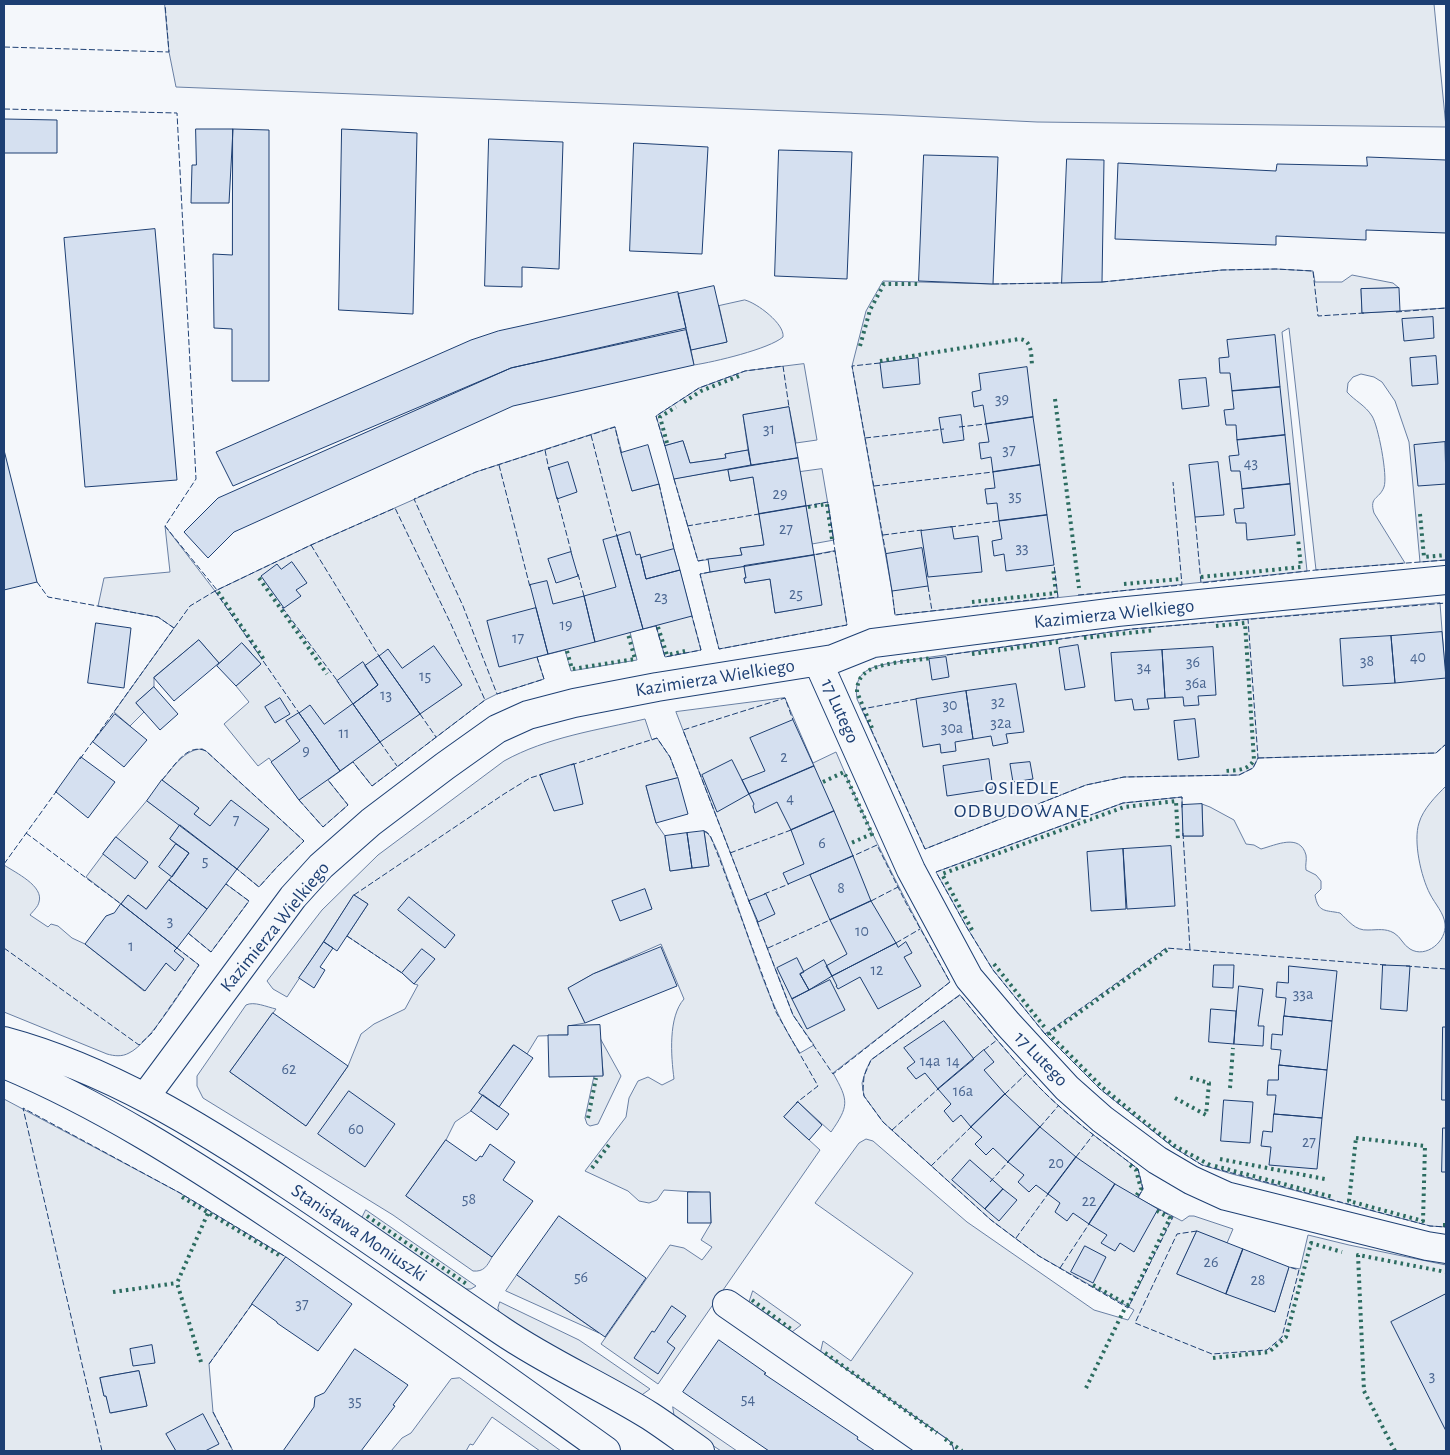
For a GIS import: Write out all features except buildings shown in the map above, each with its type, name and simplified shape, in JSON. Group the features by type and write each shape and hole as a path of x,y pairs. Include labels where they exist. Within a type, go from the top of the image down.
{"street":[{"name":"Kazimierza Wielkiego","path":"145,1097 306,881 321,866 371,822 490,733 528,715 574,702 818,662 848,654 873,643 1118,612 1446,580"},
{"name":"17 Lutego","path":"818,662 911,870 969,978 1067,1088 1102,1118 1157,1160 1191,1180 1226,1196 1427,1246 1446,1249"},
{"name":"Stanisława Moniuszki","path":"4,1041 67,1062 118,1083 238,1151 520,1343 650,1416 700,1451"},
{"name":"Stanisława Moniuszki","path":"4,1064 94,1107 216,1179 374,1284 606,1451"},
{"path":"727,1304 939,1451"}],"shaded area":[{"path":"165,4 1434,4 1446,127 1037,122 176,87 169,52"},
{"path":"1276,269 1313,271 1315,282 1342,282 1352,275 1393,283 1399,288 1361,289 1362,313 1446,308 1446,560 1420,562 1409,442 1395,401 1382,382 1374,377 1361,374 1353,377 1348,383 1347,392 1372,416 1384,462 1384,487 1374,501 1374,513 1405,563 1316,570 1289,328 1282,332 1307,571 895,615 852,366 866,311 883,281 993,284 1102,282 1222,270"},
{"path":"745,300 756,305 775,320 780,326 783,337 776,342 754,350 694,365 691,350 727,342 719,306"},
{"path":"804,364 817,440 796,443 789,407 743,415 748,450 725,454 726,458 690,463 683,441 665,446 656,416 699,388 745,371"},
{"path":"615,427 632,491 659,484 701,650 665,657 656,626 630,632 637,660 571,671 565,650 537,657 544,679 497,694 485,700 372,786 353,762 328,780 348,805 323,827 299,800 269,758 258,766 224,724 249,702 236,686 261,664 243,644 219,663 199,640 154,677 154,687 136,703 144,712 130,726 114,712 174,628 158,617 98,606 104,578 170,572 165,526 215,591 311,545 476,472"},
{"path":"822,469 834,540 812,544 800,472"},
{"path":"728,470 730,481 753,477 764,545 740,548 742,555 698,561 674,479"},
{"path":"835,551 847,625 719,649 700,574 744,566 745,583 770,579 775,613 821,605 814,555"},
{"path":"1440,603 1446,684 1446,744 1436,753 1258,758 1253,768 1239,775 1124,777 1086,785 925,849 857,699 857,688 863,674 876,667 902,661 1132,629"},
{"path":"785,698 813,763 836,752 890,869 950,982 833,1073 842,1090 845,1103 841,1116 831,1132 798,1102 784,1117 820,1150 658,1384 601,1344 670,1245 684,1248 702,1260 712,1247 701,1240 711,1223 710,1193 664,1190 657,1200 649,1203 639,1201 628,1191 585,1171 626,1117 629,1098 638,1081 648,1077 662,1085 674,1079 672,1059 673,1026 675,1016 684,999 661,944 593,974 569,988 585,1023 568,1026 568,1035 538,1036 527,1054 513,1045 480,1092 483,1095 471,1111 455,1122 446,1140 406,1196 492,1257 483,1269 473,1271 393,1215 203,1098 197,1086 197,1076 246,1005 265,1006 276,1009 230,1072 306,1126 348,1066 361,1034 374,1024 405,1009 418,985 347,936 368,904 354,895 287,997 273,989 267,981 322,910 378,855 504,761 555,740 645,719 652,740 657,738 670,757 678,778 646,786 656,823 665,836 670,871 709,866 704,831 707,832 720,858 768,992 788,1033 800,1053 814,1045 793,1015 676,712"},
{"path":"202,749 304,841 259,887 237,869 269,829 210,826 194,814 199,808 162,780 184,756 190,752"},
{"path":"1446,786 1446,1227 1430,1226 1232,1174 1202,1165 1173,1147 1100,1089 1045,1034 993,970 936,872 1123,803 1182,797 1183,836 1203,836 1202,804 1234,820 1246,844 1254,845 1261,849 1287,842 1299,844 1306,855 1306,870 1316,875 1321,881 1321,889 1315,895 1318,905 1323,910 1340,913 1359,929 1391,931 1410,949 1422,952 1429,950 1439,942 1445,930 1445,924 1443,916 1430,894 1424,878 1417,849 1417,831 1421,818 1427,808"},
{"path":"147,801 180,825 170,839 176,844 160,866 172,877 146,909 128,895 121,904 86,877 116,837"},
{"path":"4,865 28,880 37,891 39,902 30,915 48,927 51,924 58,926 72,938 85,944 144,991 166,963 175,970 174,951 177,948 199,965 156,1026 129,1053 115,1056 107,1054 4,1012"},
{"path":"226,884 249,901 211,952 188,933"},
{"path":"960,995 1038,1086 1086,1129 1138,1169 1143,1189 1138,1198 1182,1221 1189,1216 1194,1216 1233,1229 1227,1243 1197,1232 1177,1274 1275,1312 1289,1267 1300,1269 1308,1235 1446,1265 1446,1451 952,1451 820,1354 823,1341 851,1361 913,1273 815,1203 859,1143 866,1139 873,1141 967,1222 1094,1310 1128,1320 1134,1310 1039,1256 991,1220 883,1122 864,1096 862,1083 871,1060"},
{"path":"600,1038 621,1076 598,1124 590,1126 585,1118 594,1076 603,1075"},
{"path":"4,1099 180,1193 286,1257 209,1364 213,1412 233,1451 4,1451","holes":["139,1371 147,1406 111,1413 106,1396 104,1396 100,1378"]},
{"path":"366,1210 476,1286 471,1289 463,1289 362,1218"},
{"path":"517,1275 599,1333 506,1291"},
{"path":"753,1291 801,1325 792,1332 749,1303"},
{"path":"500,1302 579,1340 650,1389 639,1397 500,1316 498,1308"},
{"path":"460,1378 561,1451 540,1451 492,1417 473,1445 470,1444 466,1451 391,1451 402,1438 411,1433 451,1379"},
{"path":"673,1407 737,1451 721,1451 675,1420"}],"hedge":[{"path":"860,346 870,310 884,284 918,284"},
{"path":"880,361 1019,339 1029,345 1032,365"},
{"path":"684,402 701,391 739,376"},
{"path":"1055,399 1079,588"},
{"path":"667,443 660,417 676,407"},
{"path":"808,507 827,504 832,539"},
{"path":"1420,514 1424,557 1446,555"},
{"path":"1201,577 1301,567 1298,539"},
{"path":"972,602 1056,593 1053,568"},
{"path":"259,578 327,674"},
{"path":"1124,584 1180,579"},
{"path":"218,592 265,661"},
{"path":"1216,626 1245,623 1254,760 1245,768 1225,771"},
{"path":"658,627 667,655 685,651"},
{"path":"1084,638 1155,630"},
{"path":"567,651 572,669 635,659 628,634"},
{"path":"972,654 1058,642"},
{"path":"872,728 857,692 862,676 870,670 886,664 931,658"},
{"path":"823,782 844,772 872,834 851,843"},
{"path":"972,930 942,874 1124,807 1176,801 1178,841"},
{"path":"1167,950 1049,1034 1102,1087 1136,1115 1175,1146 1210,1165"},
{"path":"994,964 1046,1029"},
{"path":"1230,1088 1233,1048"},
{"path":"1175,1098 1206,1115 1209,1083 1188,1077"},
{"path":"588,1118 596,1078"},
{"path":"1356,1138 1425,1146 1423,1221 1349,1201 1356,1138"},
{"path":"592,1168 611,1142"},
{"path":"1220,1159 1325,1179"},
{"path":"1130,1165 1136,1170 1141,1189 1136,1196"},
{"path":"1215,1166 1333,1197"},
{"path":"182,1197 282,1257"},
{"path":"1093,1285 1128,1305 1170,1218 1157,1211"},
{"path":"201,1362 177,1283 208,1213"},
{"path":"367,1216 468,1285"},
{"path":"1213,1358 1269,1352 1286,1337 1311,1243 1342,1252"},
{"path":"1395,1451 1364,1391 1358,1255 1446,1272"},
{"path":"113,1292 177,1283"},
{"path":"752,1300 791,1329"},
{"path":"1086,1388 1125,1308"},
{"path":"825,1353 937,1433"},
{"path":"945,1439 962,1451"}],"fence":[{"path":"4,47 169,52 165,4"},
{"path":"4,109 177,113 196,479 165,526 217,590"},
{"path":"1102,282 1222,270 1276,269 1313,271 1318,316 1364,313"},
{"path":"993,284 1062,283"},
{"path":"1396,312 1446,308"},
{"path":"880,363 852,366 886,554"},
{"path":"665,446 656,416 699,388 745,371 783,366 789,407"},
{"path":"959,427 986,424"},
{"path":"537,657 544,679 497,694 463,606 414,499 476,472 615,427 621,453"},
{"path":"865,438 944,429"},
{"path":"591,435 617,536"},
{"path":"545,450 549,470"},
{"path":"499,465 530,587"},
{"path":"874,486 993,472"},
{"path":"674,479 698,561 708,559"},
{"path":"1078,595 1182,585 1173,482"},
{"path":"659,484 674,549"},
{"path":"557,497 572,555"},
{"path":"806,506 828,502 835,551"},
{"path":"80,759 190,606 215,591 311,545 395,508 485,700 372,786 353,762"},
{"path":"687,526 759,514"},
{"path":"1195,517 1201,583 1316,570 1446,560"},
{"path":"950,527 999,521"},
{"path":"883,535 922,530"},
{"path":"311,545 379,656"},
{"path":"710,572 700,574 719,649 847,625 835,551 814,555"},
{"path":"892,591 895,615 1058,597 1054,565"},
{"path":"578,574 584,596"},
{"path":"37,582 48,597 158,617 174,628"},
{"path":"928,586 932,611"},
{"path":"215,591 299,713"},
{"path":"947,655 1132,629 1446,603"},
{"path":"282,607 339,683"},
{"path":"656,626 665,657 701,650 692,616"},
{"path":"916,699 862,709 925,849 1086,785 1124,777 1239,775 1253,768 1258,758 1248,619"},
{"path":"1446,678 1446,684"},
{"path":"750,904 683,730 785,698 793,720"},
{"path":"420,714 436,737"},
{"path":"571,765 657,738 670,757 678,778"},
{"path":"380,742 397,766"},
{"path":"1258,758 1436,753 1446,744"},
{"path":"162,780 187,753 199,749 206,751 304,841 259,887 237,869"},
{"path":"354,895 504,794 530,778 543,774"},
{"path":"299,800 323,827 348,805 328,780"},
{"path":"4,864 58,789"},
{"path":"1045,1034 993,970 936,872 1123,803 1182,797 1182,808"},
{"path":"730,853 791,830"},
{"path":"704,831 710,835 720,860 776,1012 818,1086 796,1103"},
{"path":"26,833 121,904"},
{"path":"1183,833 1190,950"},
{"path":"757,921 793,1015 833,1074 950,982 906,903 877,845 853,856"},
{"path":"188,933 211,952 249,901 226,884"},
{"path":"764,894 789,884"},
{"path":"871,901 898,887"},
{"path":"768,948 830,920"},
{"path":"896,943 920,929"},
{"path":"347,936 402,973"},
{"path":"4,948 139,1045 152,1033 199,965 177,948"},
{"path":"1386,965 1166,948 1045,1034 1100,1089 1173,1147 1202,1165 1430,1226 1446,1227"},
{"path":"1406,966 1446,969"},
{"path":"1138,1197 1143,1189 1138,1169 1086,1129 1038,1086 960,995 871,1060 864,1076 864,1096 883,1122 991,1220 1039,1256 1128,1308 1173,1217 1158,1209"},
{"path":"984,1050 997,1040"},
{"path":"1005,1094 1027,1073"},
{"path":"892,1130 938,1089"},
{"path":"1040,1127 1059,1105"},
{"path":"102,1451 23,1108 180,1193 286,1257"},
{"path":"931,1166 971,1127"},
{"path":"1076,1157 1093,1135"},
{"path":"990,1182 1008,1162"},
{"path":"1016,1238 1048,1194"},
{"path":"1060,1268 1089,1224"},
{"path":"1197,1231 1177,1234 1135,1323 1212,1354 1267,1350 1282,1337 1299,1270 1289,1267"},
{"path":"209,1364 252,1304"},
{"path":"213,1412 233,1451"}],"district":[{"name":"OSIEDLE ODBUDOWANE","path":"1022,800"}]}
